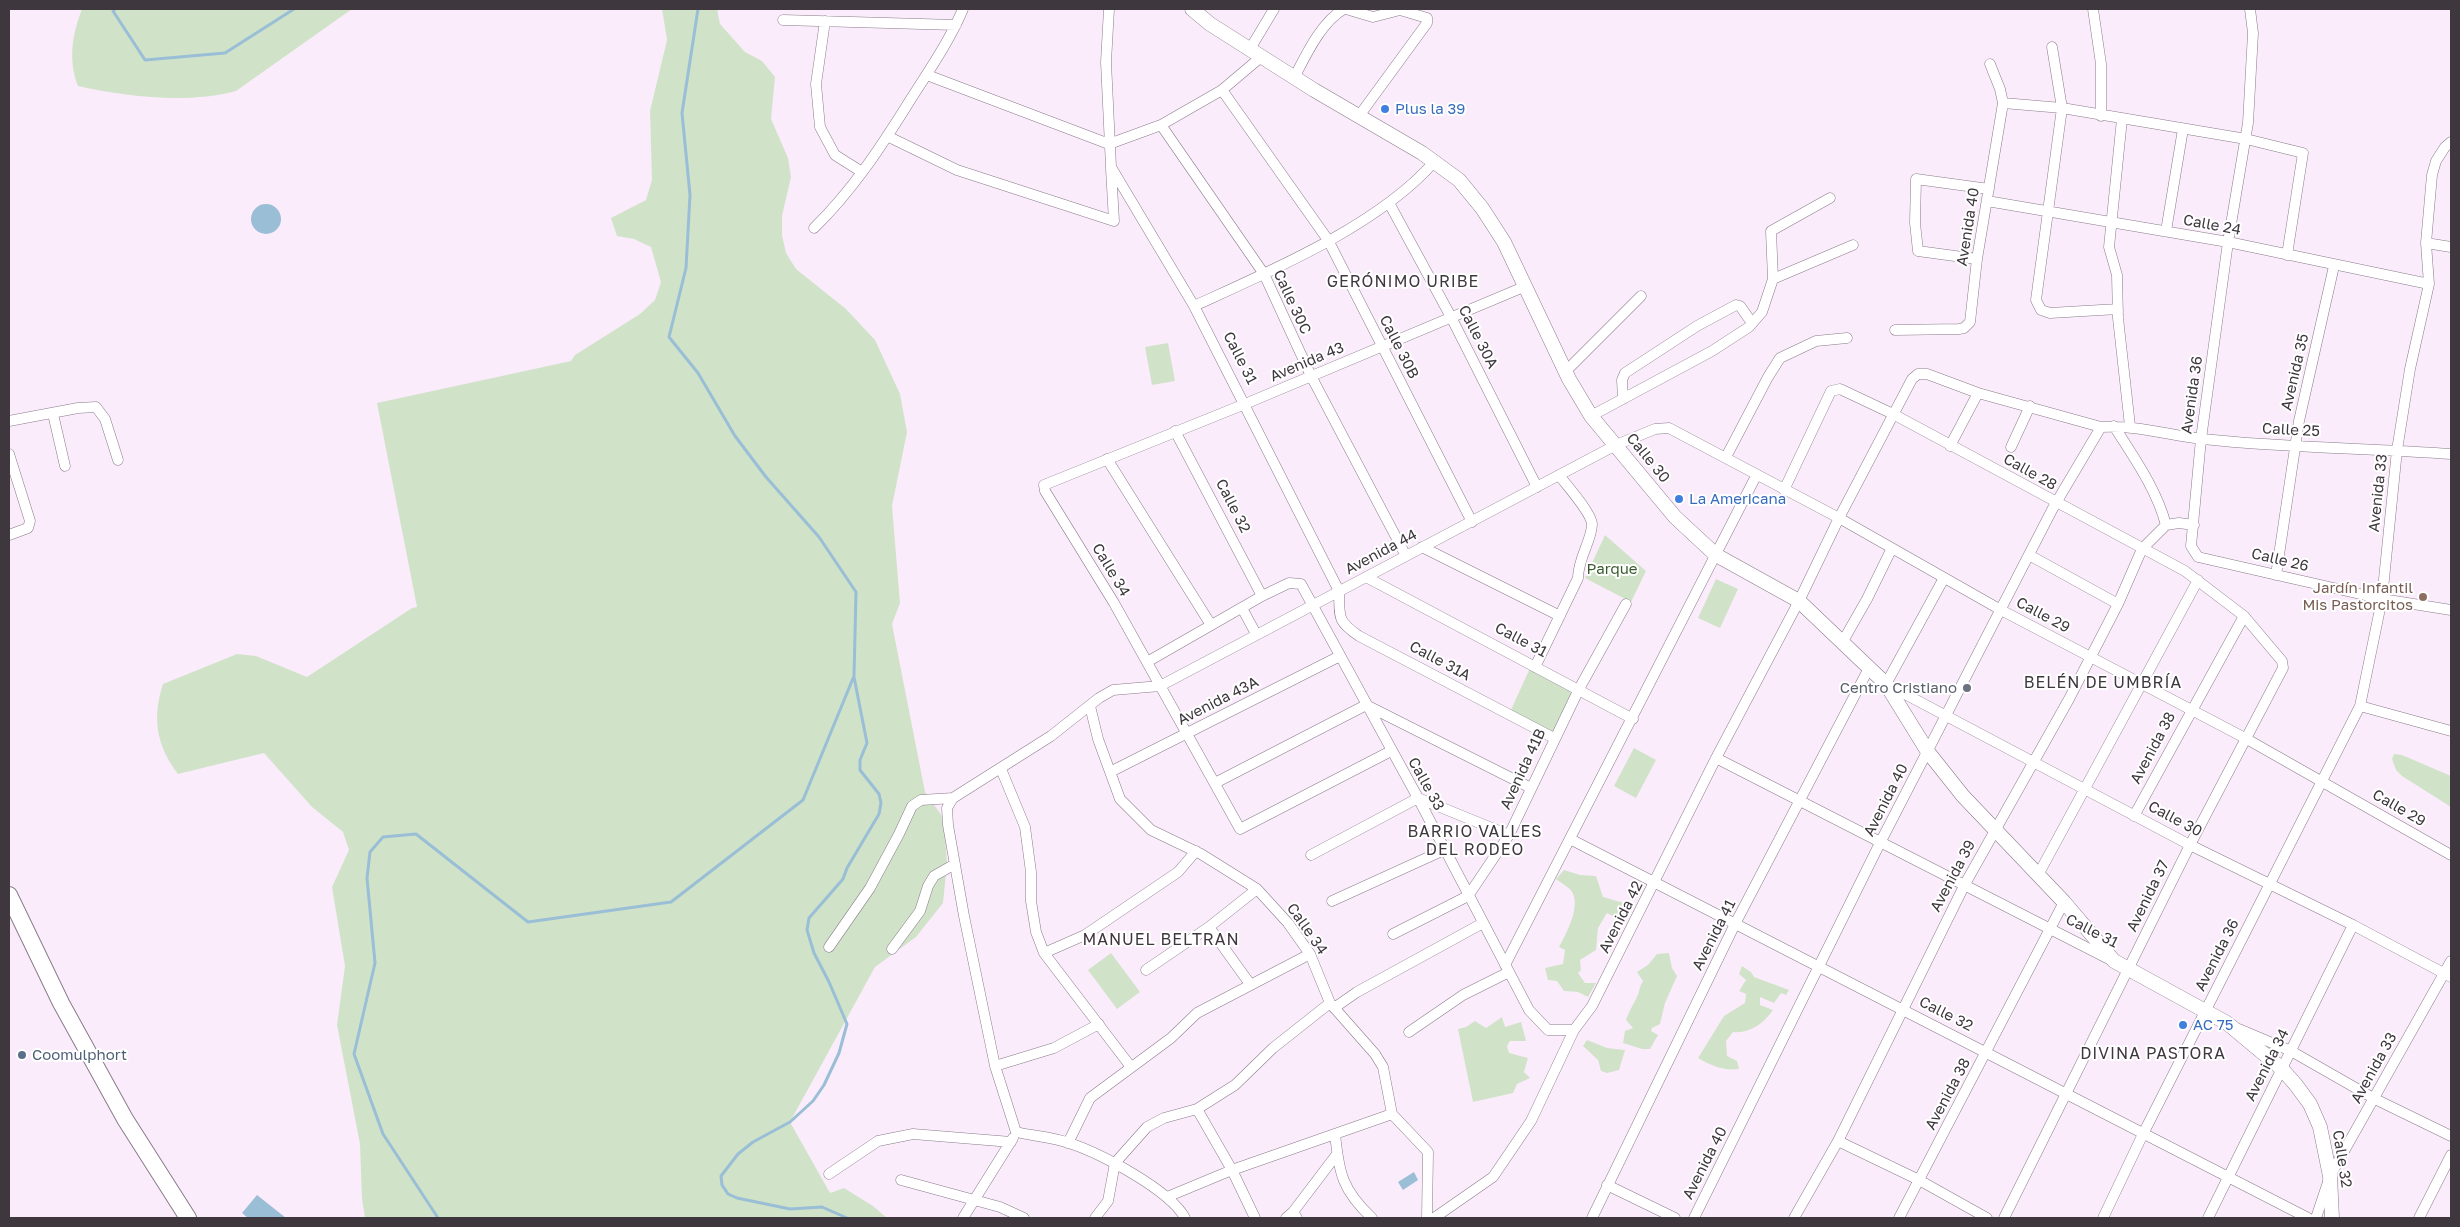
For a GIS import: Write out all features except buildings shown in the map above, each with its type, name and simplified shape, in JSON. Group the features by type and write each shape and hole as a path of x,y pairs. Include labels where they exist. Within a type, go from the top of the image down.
{"highway":[{"path":"9,895 61,1003 125,1119 188,1218"}],"main road":[{"name":"Calle 30","path":"1192,9 1210,24 1294,78 1434,162 1459,180 1482,208 1504,242 1565,372 1591,416 1675,517 1716,555 1799,601 1886,684 1928,752 1994,831 2064,902 2114,961"},
{"name":"Calle 31","path":"2114,961 2227,1023"},
{"name":"Calle 32","path":"2227,1023 2281,1068 2310,1104 2320,1127 2330,1176 2332,1218"}],"street":[{"path":"814,228 839,204 887,136 927,75 956,25 962,9"},
{"name":"Calle 31","path":"1109,9 1106,62 1111,167 1194,306 1338,591"},
{"path":"927,75 1109,144 1161,125 1222,90 1256,53 1274,9"},
{"path":"1294,78 1305,57 1327,24 1345,9 1374,17 1400,10 1427,18 1427,24 1408,52 1359,116"},
{"path":"2093,9 2101,64 2101,116"},
{"name":"Avenida 36","path":"2193,552 2191,546 2201,439 2228,242 2246,140 2253,33 2250,9"},
{"path":"783,20 956,25"},
{"path":"825,22 816,84 820,127 835,155 862,172"},
{"path":"2052,47 2062,108 2036,300 2038,306 2050,313 2118,309"},
{"name":"Avenida 40","path":"1896,330 1964,328 1970,322 1977,258 2003,103 2000,89 1990,64"},
{"name":"Calle 30B","path":"1222,90 1328,240 1472,522"},
{"path":"2003,103 2062,108 2246,140 2302,153 2287,255"},
{"path":"1799,601 1839,518 1893,414 1912,379 1918,374 1927,374 1978,393 2101,427 2130,426 2118,309 2117,275 2109,247 2122,119"},
{"name":"Calle 30C","path":"1161,125 1264,274 1310,376 1406,556"},
{"path":"2166,232 2183,129"},
{"path":"887,136 957,170 1114,220 1111,167"},
{"name":"Avenida 33","path":"2360,706 2382,599 2398,450 2410,369 2429,284 2426,243 2432,175 2436,161 2445,147 2451,144"},
{"path":"1194,306 1264,274 1328,240 1389,204 1434,162"},
{"path":"1977,258 1918,251 1915,223 1916,179 1989,189"},
{"path":"1591,416 1712,352 1752,324 1762,312 1773,279 1771,231 1830,198"},
{"name":"Calle 24","path":"1987,201 2228,242 2334,266 2429,284"},
{"name":"Calle 30A","path":"1389,204 1452,317 1537,487"},
{"path":"2426,243 2451,247"},
{"path":"1773,279 1852,245"},
{"name":"Avenida 35","path":"2276,575 2294,446 2334,266"},
{"name":"Avenida 43","path":"1044,485 1175,430 1245,404 1526,286"},
{"path":"1565,372 1641,296"},
{"path":"1623,399 1622,380 1625,374 1697,326 1736,305 1740,306 1752,324"},
{"path":"1726,457 1780,358 1816,341 1847,338"},
{"name":"Calle 28","path":"1784,490 1832,392 1840,389 1893,414 2198,580 2244,616 2282,661 2283,668"},
{"path":"1950,446 1978,393"},
{"path":"2011,447 2026,405"},
{"path":"9,421 78,408 96,407 105,419 118,460"},
{"path":"53,414 65,466"},
{"path":"2114,426 2139,464 2154,492 2166,525"},
{"name":"Calle 25","path":"2130,426 2201,439 2451,454"},
{"name":"Avenida 40","path":"1694,1218 1880,843 2056,503 2101,427"},
{"name":"Calle 29","path":"1616,445 1655,429 1669,428 1726,457 1756,476 1839,518 2090,658 2245,738 2451,856"},
{"name":"Calle 32","path":"1175,430 1262,596"},
{"name":"Avenida 44","path":"1160,686 1616,445"},
{"path":"9,454 30,521 28,528 9,534"},
{"path":"1107,459 1211,625"},
{"path":"1535,667 1578,578 1578,566 1592,527 1589,515 1560,475"},
{"path":"1409,1032 1507,969 1570,839 1756,476"},
{"name":"Calle 34","path":"1044,485 1147,662 1240,829 1391,751"},
{"path":"2142,549 2166,525 2179,523 2194,526"},
{"path":"1422,547 1560,616"},
{"path":"1843,641 1867,599 1892,548"},
{"name":"Avenida 39","path":"1794,1218 1838,1141 1965,884 2090,658 2118,604 2142,549"},
{"name":"Calle 26","path":"2193,552 2198,557 2382,599 2451,610"},
{"path":"2029,556 2118,604"},
{"name":"Calle 31","path":"1366,577 1633,719"},
{"path":"1886,684 1944,578"},
{"path":"2038,875 2143,685 2198,580"},
{"name":"Calle 33","path":"1262,596 1295,582 1301,584 1418,798 1529,1010 1542,1026 1555,1031 1574,1030"},
{"name":"Calle 31A","path":"1338,591 1340,616 1343,625 1359,636 1554,738"},
{"path":"1147,662 1262,596"},
{"name":"Avenida 42","path":"1434,1218 1493,1177 1531,1122 1574,1030 1592,1006 1716,758 1799,601"},
{"name":"Avenida 41B","path":"1393,934 1468,896 1509,835 1578,689 1626,604"},
{"path":"1242,608 1256,634"},
{"name":"Avenida 38","path":"2134,816 2190,711 2244,616"},
{"name":"Avenida 43A","path":"1110,772 1340,656"},
{"name":"Avenida 41","path":"1592,1218 1735,924 1869,668"},
{"name":"Avenida 37","path":"2004,1218 2130,969 2190,845 2283,668"},
{"name":"Calle 30","path":"1886,684 2190,845 2353,925 2448,975"},
{"path":"829,947 870,888 912,806 921,800 953,798 1052,736 1113,690 1160,686"},
{"path":"1214,783 1366,705 1531,788"},
{"name":"Calle 34","path":"1090,706 1098,739 1120,799 1151,830 1196,851 1257,889 1288,923 1310,954 1332,1006 1383,1067 1392,1114"},
{"path":"2360,706 2451,731"},
{"name":"Avenida 36","path":"2103,1218 2143,1134 2360,706"},
{"name":"Calle 31","path":"1716,758 2114,961"},
{"path":"1001,769 1025,827 1031,872 1031,901 1036,932 1044,953 1060,977 1099,1024 1131,1067"},
{"path":"953,798 948,808 947,817 955,864 995,1066 1016,1132 963,1218"},
{"path":"1311,855 1418,798 1509,835"},
{"name":"Calle 32","path":"1570,839 2308,1218"},
{"path":"1332,900 1444,850"},
{"path":"1044,953 1085,935 1178,872 1196,851"},
{"path":"892,949 920,911 928,886 934,876 955,864"},
{"path":"1146,970 1209,927 1257,889"},
{"name":"Avenida 38","path":"1899,1218 2064,902"},
{"path":"1095,1218 1108,1201 1115,1163 1147,1127 1164,1118 1197,1110 1235,1085 1273,1048 1332,1006 1483,923"},
{"name":"Avenida 34","path":"2208,1218 2353,925"},
{"path":"1209,927 1250,984"},
{"path":"1068,1143 1090,1098 1171,1038 1197,1013 1310,954"},
{"name":"Avenida 33","path":"2316,1218 2330,1176 2448,975 2451,961"},
{"name":"Calle 31","path":"2227,1023 2291,1051 2375,1099 2451,1136"},
{"path":"995,1066 1054,1048 1099,1024"},
{"path":"1197,1110 1232,1170 1255,1218"},
{"path":"1167,1197 1232,1170 1392,1114 1428,1152 1427,1218"},
{"path":"1016,1132 1068,1143 1115,1163 1167,1197 1185,1218"},
{"path":"829,1174 878,1141 913,1134 1011,1142"},
{"path":"1335,1134 1339,1169 1351,1196 1372,1218"},
{"path":"1838,1141 1919,1180 1987,1218"},
{"path":"1292,1216 1337,1154"},
{"path":"2419,1218 2451,1155"},
{"path":"901,1180 1000,1207 1024,1218"},
{"path":"1607,1184 1675,1218"}],"green space":[{"path":"82,9 352,9 236,91 198,97 157,98 78,86 73,67 72,48"},
{"path":"662,9 717,9 720,24 745,52 762,61 775,77 771,119 788,158 791,177 782,216 782,235 786,253 796,269 846,309 875,340 900,394 907,432 892,506 900,603 892,624 925,792 944,819 947,864 943,903 916,937 875,967 790,1122 830,1193 844,1188 873,1206 887,1218 365,1218 362,1199 360,1144 337,1025 345,966 332,887 349,850 343,832 312,807 264,753 178,774 165,752 158,731 157,720 160,696 163,684 237,654 256,656 307,677 412,608 417,607 377,403 571,361 575,355 640,314 655,300 661,282 651,247 634,239 617,236 611,218 646,200 652,180 650,111 667,40"},
{"path":"1168,343 1175,381 1152,385 1145,347"},
{"name":"Parque","path":"1605,535 1646,571 1631,602 1585,578"},
{"path":"1716,579 1738,589 1720,628 1698,618"},
{"path":"1530,668 1576,691 1552,734 1511,710"},
{"path":"1634,748 1656,760 1636,798 1614,786"},
{"path":"2394,754 2402,755 2451,776 2451,807 2402,776 2396,770 2392,759"},
{"path":"1564,870 1580,875 1596,876 1603,897 1631,905 1626,923 1607,913 1598,928 1596,950 1580,960 1581,970 1578,973 1585,983 1596,983 1588,997 1578,992 1564,991 1557,981 1548,980 1545,968 1563,964 1565,950 1559,947 1574,913 1575,905 1572,892 1556,879"},
{"path":"1111,953 1140,992 1117,1009 1088,970"},
{"path":"1669,953 1672,968 1677,976 1665,1003 1660,1024 1652,1028 1651,1031 1658,1035 1650,1049 1642,1049 1623,1043 1625,1031 1633,1028 1626,1020 1643,981 1637,972 1648,965 1657,954"},
{"path":"1742,966 1751,972 1754,977 1789,990 1786,995 1781,993 1774,1003 1760,997 1760,1005 1773,1010 1765,1020 1750,1030 1733,1032 1726,1041 1727,1056 1737,1061 1739,1069 1723,1069 1698,1058 1724,1016 1745,1003 1746,994 1739,991 1746,980 1739,974"},
{"path":"1502,1017 1505,1027 1521,1022 1526,1041 1510,1041 1507,1046 1509,1053 1528,1058 1524,1072 1530,1078 1517,1084 1513,1093 1473,1102 1458,1029 1466,1027 1475,1021 1486,1028"},
{"path":"1587,1040 1607,1048 1625,1050 1619,1070 1607,1073 1601,1071 1598,1060 1583,1046"}],"water":[{"path":"266,204 277,208 281,219 277,230 266,234 255,230 251,219 255,208"},
{"path":"1414,1172 1418,1180 1403,1190 1398,1182"},
{"path":"257,1195 286,1218 248,1218 242,1213"}],"waterway":[{"path":"115,9 113,11 145,60 225,53 294,9"},
{"path":"438,1218 383,1134 354,1054 375,963 367,878 370,852 383,837 416,834 528,922 671,902 803,800 854,676 856,592 819,537 766,477 735,436 698,373 669,337 686,268 690,195 682,113 698,9"},
{"path":"847,1218 822,1207 790,1209 737,1198 728,1194 722,1185 721,1176 738,1154 753,1142 790,1122 813,1101 824,1085 839,1053 847,1024 814,953 807,930 809,918 843,879 847,868 879,814 881,803 879,794 860,770 860,760 867,743 854,677"}],"place":[{"name":"Plus la 39","path":"1385,109"},
{"name":"La Americana","path":"1679,499"},
{"name":"Jardín Infantil Mis Pastorcitos","path":"2423,597"},
{"name":"Centro Cristiano","path":"1967,688"},
{"name":"AC 75","path":"2183,1025"},
{"name":"Coomulphort","path":"22,1055"}],"district":[{"name":"GERÓNIMO URIBE","path":"1403,282"},
{"name":"BELÉN DE UMBRÍA","path":"2103,683"},
{"name":"BARRIO VALLES DEL RODEO","path":"1475,841"},
{"name":"MANUEL BELTRAN","path":"1161,940"},
{"name":"DIVINA PASTORA","path":"2153,1054"}]}
